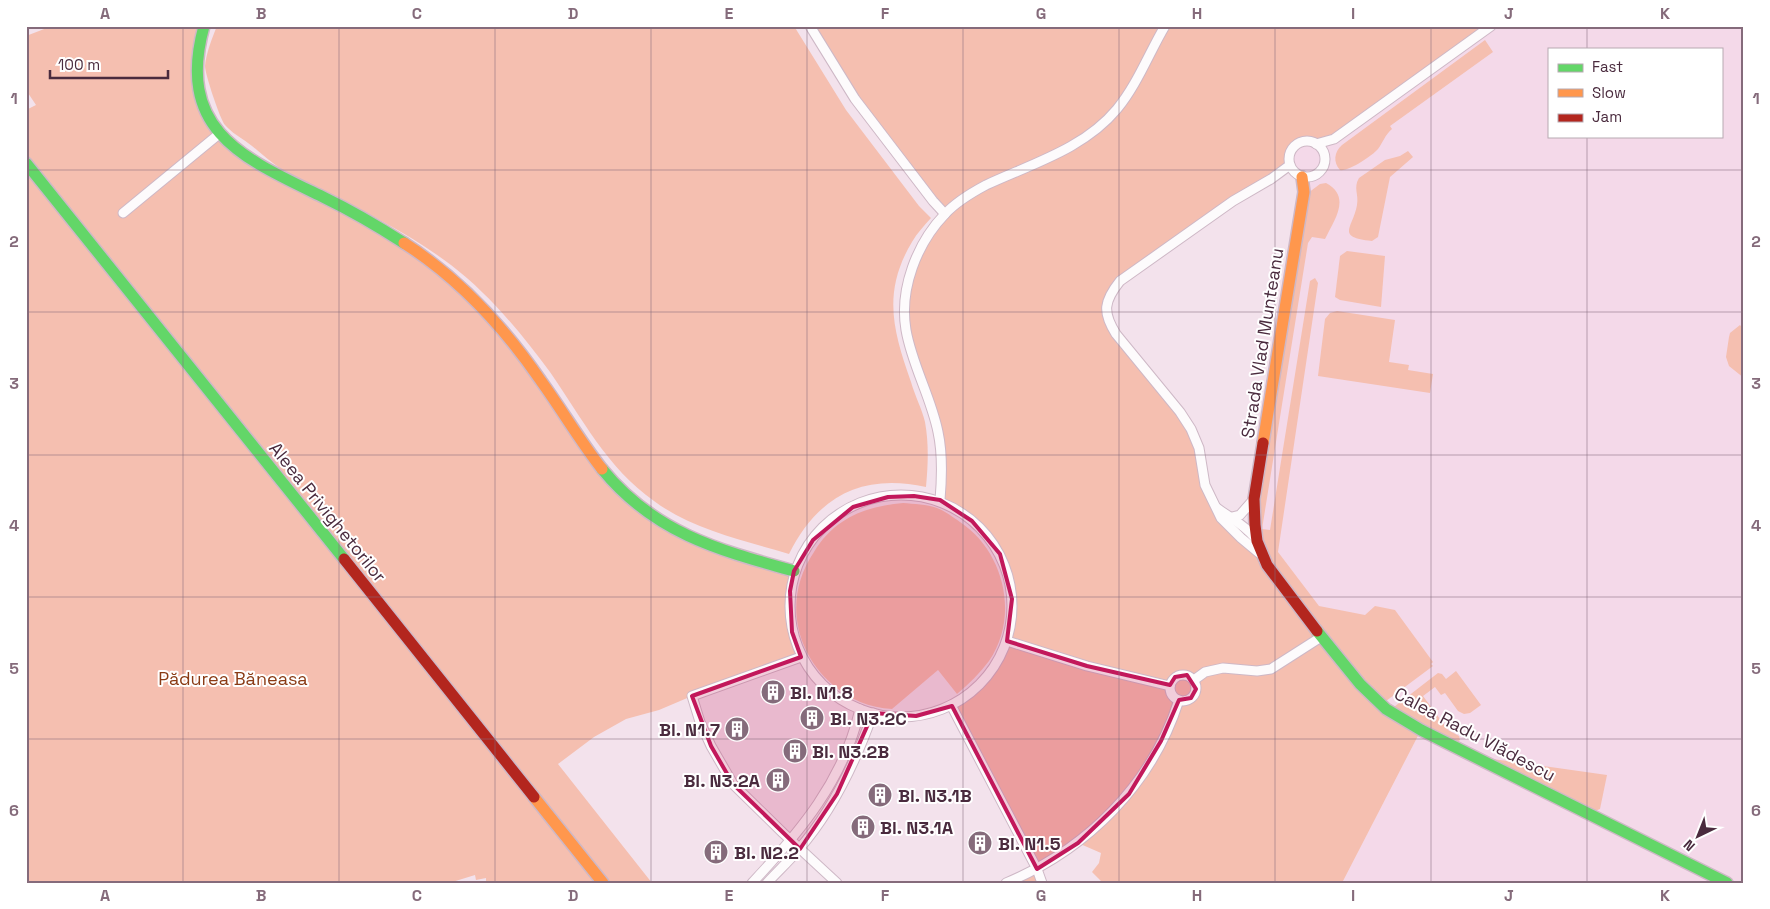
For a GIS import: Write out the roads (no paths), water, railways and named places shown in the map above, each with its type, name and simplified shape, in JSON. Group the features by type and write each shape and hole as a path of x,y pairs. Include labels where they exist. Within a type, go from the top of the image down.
{"street":[{"path":"204,26 196,55 196,78 211,122 219,134 254,162 397,238 457,282 485,310 541,379 611,481 628,498 652,517 696,541 794,571"},
{"path":"810,26 855,99 945,214"},
{"path":"940,500 943,462 940,438 910,347 906,329 905,310 908,286 924,241 945,214 965,198 986,185 1075,145 1095,132 1118,108 1165,26"},
{"path":"1316,144 1334,139 1491,26"},
{"path":"123,213 219,134"},
{"path":"1325,155 1316,144 1305,141 1296,145 1290,154 1290,165 1303,176 1321,171 1325,162 1325,155 1334,139"},
{"name":"Aleea Privighetorilor","path":"26,163 603,883"},
{"name":"Calea Radu Vlădescu","path":"1260,553 1221,518 1205,485 1199,448 1191,429 1180,412 1116,334 1108,321 1106,310 1112,291 1120,281 1233,201 1271,179 1290,165"},
{"name":"Calea Radu Vlădescu","path":"1271,179 1303,176"},
{"name":"Strada Vlad Munteanu","path":"1254,499 1304,192 1303,176"},
{"path":"904,495 940,500 972,521 989,537 1000,554 1008,576 1012,599 1011,622 1007,640 996,664 978,686 951,705 916,716 895,716 860,709 836,696 819,681 801,657 792,632 790,619 790,591 794,571 824,527 837,516 853,507 888,497 904,495"},
{"path":"1232,517 1240,515 1254,499"},
{"name":"Calea Radu Vlădescu","path":"1254,499 1250,524 1266,565 1360,684 1386,709 1402,720 1727,883"},
{"path":"1215,506 1224,514 1250,524"},
{"path":"1229,527 1250,524"},
{"path":"1194,680 1205,672 1223,668 1258,671 1271,669 1321,637"},
{"path":"1007,640 1087,666 1170,686"},
{"path":"801,657 692,696 700,722 711,746 733,784 837,883"},
{"path":"1179,675 1187,675 1194,680 1196,689 1194,695 1185,700 1179,700 1173,696 1170,686 1173,679 1179,675"},
{"path":"1006,883 1037,869 1078,843 1094,830 1128,794 1144,772 1174,716 1179,700"},
{"path":"951,705 1037,869 1042,883"},
{"path":"752,883 791,841 809,818 837,770 853,733 860,709"},
{"path":"767,883 800,849 820,821 848,773 873,713"}],"place":[{"name":"Bl. N1.8","path":"773,692"},
{"name":"Bl. N3.2C","path":"812,718"},
{"name":"Bl. N1.7","path":"737,729"},
{"name":"Bl. N3.2B","path":"795,751"},
{"name":"Bl. N3.2A","path":"778,780"},
{"name":"Bl. N3.1B","path":"880,795"},
{"name":"Bl. N3.1A","path":"863,827"},
{"name":"Bl. N1.5","path":"980,843"},
{"name":"Bl. N2.2","path":"716,852"}],"park label":[{"name":"Pădurea Băneasa","path":"233,678"}]}
